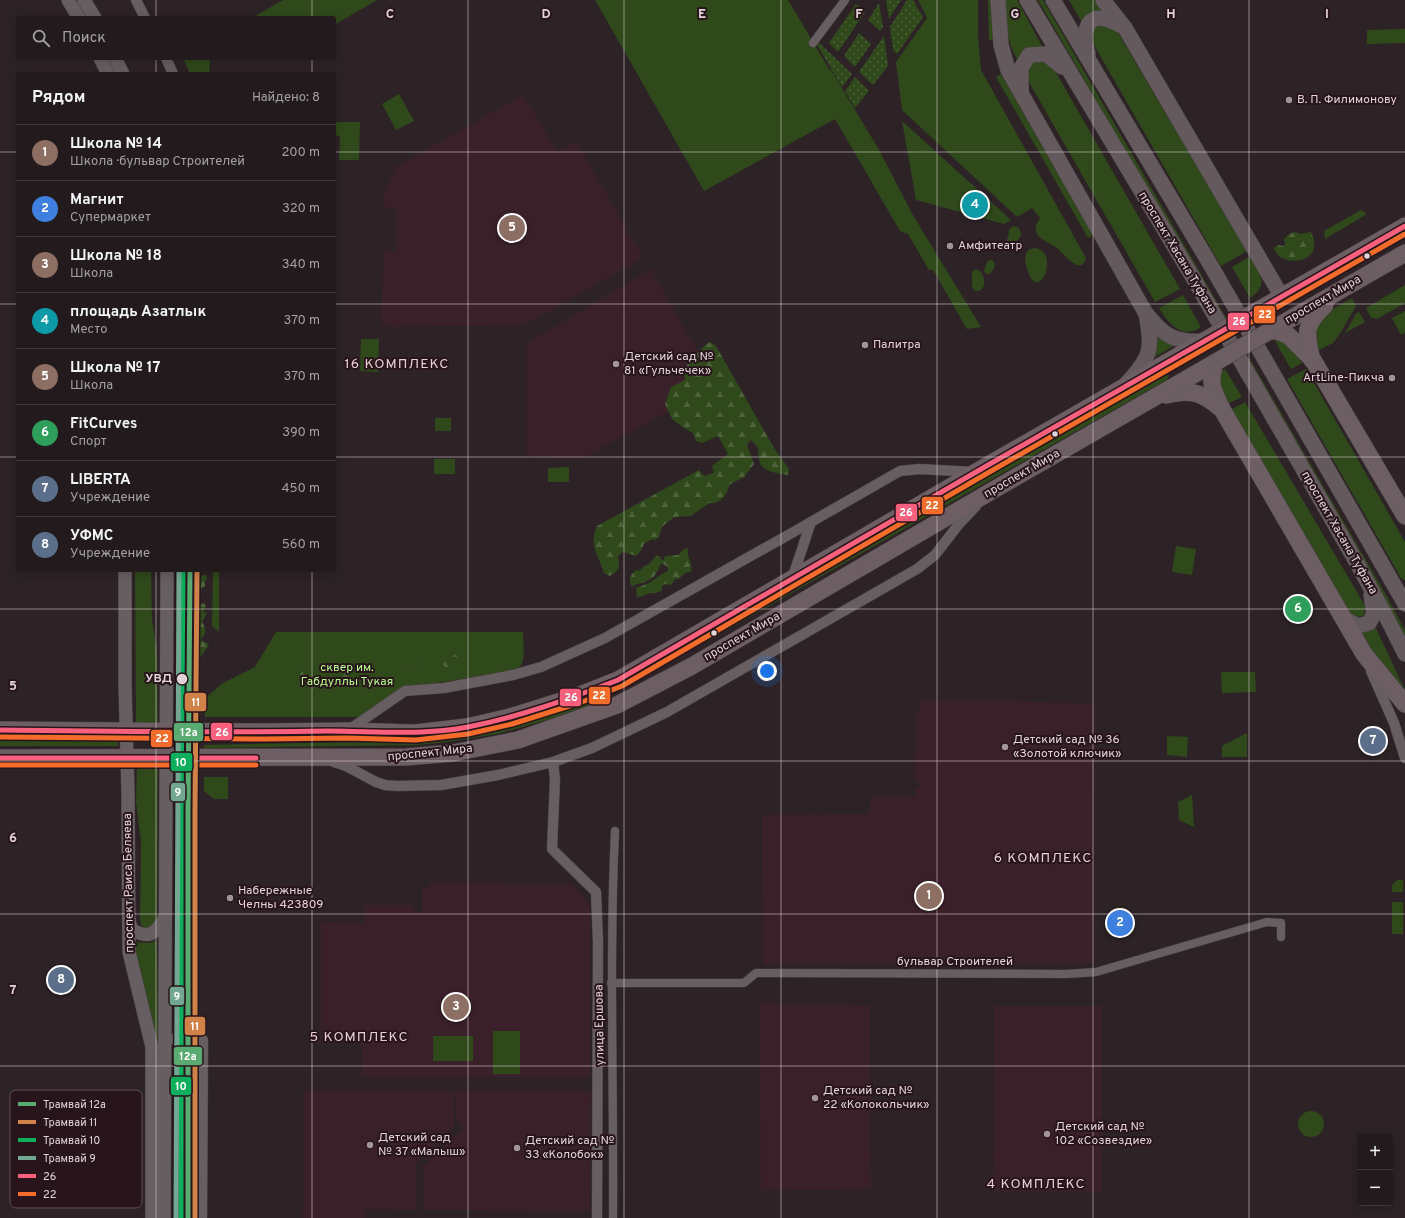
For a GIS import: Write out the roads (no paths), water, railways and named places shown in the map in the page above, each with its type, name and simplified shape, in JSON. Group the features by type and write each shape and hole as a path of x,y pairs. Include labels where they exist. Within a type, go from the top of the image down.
{"main road":[{"path":"998,0 1001,45 1008,70 1145,312 1160,330 1169,336 1177,340 1204,342"},
{"name":"проспект Хасана Туфана","path":"1027,0 1069,73 1192,276 1370,588 1405,654"},
{"name":"проспект Хасана Туфана","path":"1052,0 1210,264 1405,604"},
{"path":"1103,0 1125,28 1282,297"},
{"path":"1089,62 1084,36 1090,23 1098,18 1110,20 1125,28"},
{"path":"1021,94 1021,68 1029,55 1046,54 1069,73"},
{"name":"проспект Мира","path":"0,730 347,731 415,733 466,727 510,717 580,695 618,680 976,472 1405,226"},
{"name":"проспект Мира","path":"0,758 319,758 406,757 453,753 518,740 617,705 692,666 1405,253"},
{"path":"1312,360 1308,344 1310,321 1317,312 1338,292"},
{"path":"1121,389 1144,364 1148,354 1150,337 1145,312"},
{"path":"1269,332 1277,331 1289,336 1312,360 1405,516"},
{"path":"1216,362 1212,371 1211,381 1223,411 1364,654 1405,704"},
{"path":"1156,398 1175,393 1192,392 1207,397 1223,411"},
{"path":"1389,576 1405,588"},
{"path":"1343,618 1358,626 1369,623 1374,614 1370,588"}],"street":[{"path":"68,0 78,16"},
{"path":"84,0 94,16"},
{"path":"136,0 144,16"},
{"path":"813,43 845,0"},
{"path":"101,60 107,72"},
{"path":"116,60 122,72"},
{"path":"167,60 172,72"},
{"path":"347,731 405,691 444,688 513,675 541,667 605,638 900,471 919,469 976,472"},
{"path":"319,758 346,766 376,782 385,785 441,785 553,762 592,748 667,712 917,569 935,555 958,524 995,490"},
{"path":"792,580 811,522"},
{"name":"проспект Раиса Беляева","path":"125,572 129,952 152,1047 152,1218"},
{"path":"164,1218 167,572"},
{"path":"1364,654 1394,723 1405,758"},
{"path":"553,762 555,779 552,849 596,892 598,942 597,1218"},
{"name":"улица Ершова","path":"613,1218 614,1151 611,983 612,884 615,832"},
{"path":"128,916 131,929 146,935 154,933 166,917"},
{"name":"бульвар Строителей","path":"611,983 744,984 756,973 1067,974 1096,972 1267,922 1281,923 1281,937"},
{"path":"166,1040 203,1040 202,1218"}],"tram line":[{"name":"9","path":"176,1218 179,572"},
{"name":"10","path":"181,1218 181,812 183,572"},
{"name":"12а","path":"188,1218 188,812 190,572"},
{"name":"11","path":"195,1218 195,812 197,572"}],"place":[{"name":"В. П. Филимонову","path":"1289,100"},
{"name":"площадь Азатлык","path":"975,205"},
{"name":"Школа № 17","path":"512,228"},
{"name":"Амфитеатр","path":"950,246"},
{"name":"Палитра","path":"865,345"},
{"name":"Детский сад № 81 «Гульчечек»","path":"616,364"},
{"name":"ArtLine-Пикча","path":"1392,378"},
{"name":"FitCurves","path":"1298,609"},
{"name":"УВД","path":"182,679"},
{"name":"LIBERTA","path":"1373,741"},
{"name":"Детский сад № 36 «Золотой ключик»","path":"1005,747"},
{"name":"Школа № 14","path":"929,896"},
{"name":"Набережные Челны 423809","path":"230,898"},
{"name":"Магнит","path":"1120,923"},
{"name":"УФМС","path":"61,980"},
{"name":"Школа № 18","path":"456,1007"},
{"name":"Детский сад № 22 «Колокольчик»","path":"815,1098"},
{"name":"Детский сад № 102 «Созвездие»","path":"1047,1134"},
{"name":"Детский сад № 37 «Малыш»","path":"370,1145"},
{"name":"Детский сад № 33 «Колобок»","path":"517,1148"}],"district":[{"name":"16 КОМПЛЕКС","path":"397,364"},
{"name":"6 КОМПЛЕКС","path":"1043,858"},
{"name":"5 КОМПЛЕКС","path":"359,1037"},
{"name":"4 КОМПЛЕКС","path":"1036,1184"}],"park label":[{"name":"сквер им. Габдуллы Тукая","path":"347,675"}]}
